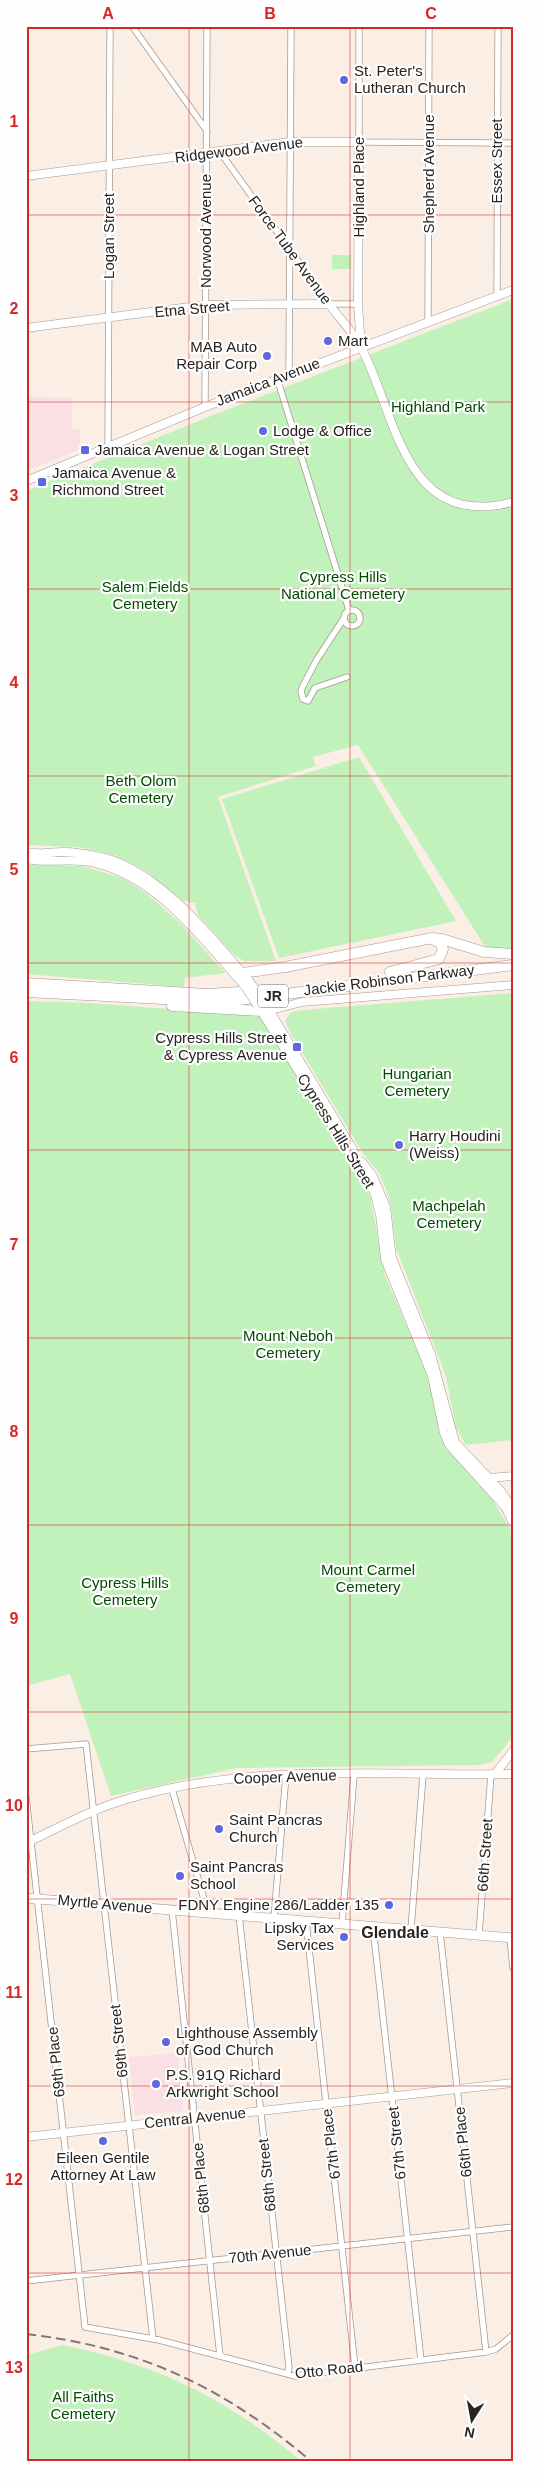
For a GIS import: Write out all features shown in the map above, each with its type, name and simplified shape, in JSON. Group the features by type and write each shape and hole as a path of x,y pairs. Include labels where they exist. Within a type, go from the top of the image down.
{"highway":[{"path":"390,972 440,959 443,955 443,947 432,938"},
{"path":"238,973 285,967 432,938 484,952 513,954"},
{"name":"Jackie Robinson Parkway","path":"26,983 227,994 513,958"},
{"name":"Jackie Robinson Parkway","path":"29,992 223,1002 513,965"},
{"path":"29,992 87,1000 264,1008"}],"main road":[{"name":"Ridgewood Avenue","path":"26,176 290,142 359,142"},
{"name":"Highland Place","path":"359,142 358,304 361,347"},
{"name":"Jamaica Avenue","path":"26,481 277,378 513,290"},
{"name":"Etna Street","path":"26,328 206,305 329,304"},
{"name":"Force Tube Avenue","path":"329,304 361,347"},
{"path":"361,347 404,454 414,472 431,488 453,501 480,507 513,502"},
{"name":"Cypress Hills Street","path":"26,852 63,852 89,855 106,858 131,869 156,885 188,914 247,984 264,1008 355,1157 370,1177 386,1207 388,1244 392,1258 430,1354 454,1437 464,1452 489,1478 513,1509"},
{"name":"Cypress Hills Street","path":"26,859 67,859 94,862 136,879 185,920 238,973"},
{"path":"264,1008 302,1002 513,985"},
{"name":"Cypress Hills Street","path":"370,1177 380,1215 385,1259 432,1376 444,1433 454,1451 506,1508 513,1522"},
{"path":"489,1478 513,1476"},
{"path":"493,1774 513,1751"},
{"name":"Cooper Avenue","path":"29,1842 123,1800 229,1778 286,1775 513,1774"},
{"name":"Myrtle Avenue","path":"26,1898 511,1938"},
{"name":"Central Avenue","path":"26,2137 513,2083"}],"street":[{"name":"Logan Street","path":"108,447 110,26"},
{"path":"132,26 207,131"},
{"name":"Norwood Avenue","path":"205,407 207,26"},
{"path":"289,374 291,26"},
{"name":"Highland Place","path":"359,26 359,142"},
{"name":"Shepherd Avenue","path":"428,322 429,26"},
{"name":"Essex Street","path":"497,296 498,26"},
{"name":"Ridgewood Avenue","path":"359,142 513,142"},
{"name":"Force Tube Avenue","path":"220,152 329,304"},
{"name":"Etna Street","path":"329,304 358,304"},
{"path":"277,378 350,610"},
{"path":"344,618 350,626 356,626 360,622 357,612 350,610"},
{"path":"347,677 315,688 308,701 303,699 301,690 303,686 350,610"},
{"name":"69th Street","path":"26,1749 86,1744 153,2339"},
{"name":"66th Street","path":"479,1935 493,1774"},
{"path":"274,1918 286,1775"},
{"path":"342,1924 354,1775"},
{"path":"410,1929 423,1775"},
{"path":"172,1789 208,1913"},
{"name":"69th Place","path":"26,1798 29,1842 38,1899 85,2327"},
{"name":"68th Place","path":"172,1910 220,2356"},
{"name":"68th Street","path":"239,1915 289,2367 288,2374"},
{"name":"67th Place","path":"306,1921 355,2367"},
{"name":"67th Street","path":"373,1926 421,2360"},
{"name":"66th Place","path":"440,1932 486,2352"},
{"path":"511,1938 513,1968"},
{"name":"70th Avenue","path":"26,2281 513,2227"},
{"name":"Otto Road","path":"85,2327 153,2339 297,2376 355,2367 486,2352 496,2349 513,2335"}],"shaded area":[{"path":"26,397 72,398 72,429 80,430 80,449 26,471"},
{"name":"P.S. 91Q Richard Arkwright School","path":"178,2053 183,2111 135,2115 129,2057"}],"green space":[{"path":"332,255 351,255 351,269 332,269"},
{"path":"513,299 513,950 486,948 358,745 313,757 316,766 218,797 276,961 244,961 233,954 198,915 195,903 183,901 145,870 115,855 78,847 26,845 26,491 216,414"},
{"path":"359,757 456,921 279,958 222,799"},
{"path":"26,865 82,866 122,878 146,893 181,924 225,973 185,978 184,987 26,974"},
{"path":"513,993 513,1440 466,1445 456,1428 446,1376 396,1248 391,1206 386,1189 379,1173 364,1155 285,1021 291,1012 303,1010"},
{"name":"Mount Carmel Cemetery","path":"26,1001 90,1003 260,1016 370,1196 385,1275 425,1370 435,1404 439,1434 444,1445 491,1497 513,1534 513,1737 492,1762 479,1765 236,1768 111,1796 70,1674 26,1686"},
{"name":"All Faiths Cemetery","path":"62,2345 129,2362 190,2387 219,2402 247,2420 302,2462 26,2462 26,2355"}],"railway":[{"path":"26,2334 67,2340 107,2349 179,2375 213,2392 247,2413 312,2462"}],"place":[{"name":"St. Peter's Lutheran Church","path":"344,80"},
{"name":"Mart","path":"328,341"},
{"name":"MAB Auto Repair Corp","path":"267,356"},
{"name":"Lodge & Office","path":"263,431"},
{"name":"Jamaica Avenue & Logan Street","path":"85,450"},
{"name":"Jamaica Avenue & Richmond Street","path":"42,482"},
{"name":"Cypress Hills Street & Cypress Avenue","path":"297,1047"},
{"name":"Harry Houdini (Weiss)","path":"399,1145"},
{"name":"Saint Pancras Church","path":"219,1829"},
{"name":"Saint Pancras School","path":"180,1876"},
{"name":"FDNY Engine 286/Ladder 135","path":"389,1905"},
{"name":"Lipsky Tax Services","path":"344,1937"},
{"name":"Lighthouse Assembly of God Church","path":"166,2042"},
{"name":"P.S. 91Q Richard Arkwright School","path":"156,2084"},
{"name":"Eileen Gentile Attorney At Law","path":"103,2141"}],"district":[{"name":"Glendale","path":"395,1932"}],"park label":[{"name":"Highland Park","path":"438,407"},
{"name":"Cypress Hills National Cemetery","path":"343,586"},
{"name":"Salem Fields Cemetery","path":"145,596"},
{"name":"Beth Olom Cemetery","path":"141,790"},
{"name":"Hungarian Cemetery","path":"417,1082"},
{"name":"Machpelah Cemetery","path":"449,1214"},
{"name":"Mount Neboh Cemetery","path":"288,1344"},
{"name":"Cypress Hills Cemetery","path":"125,1592"}]}
